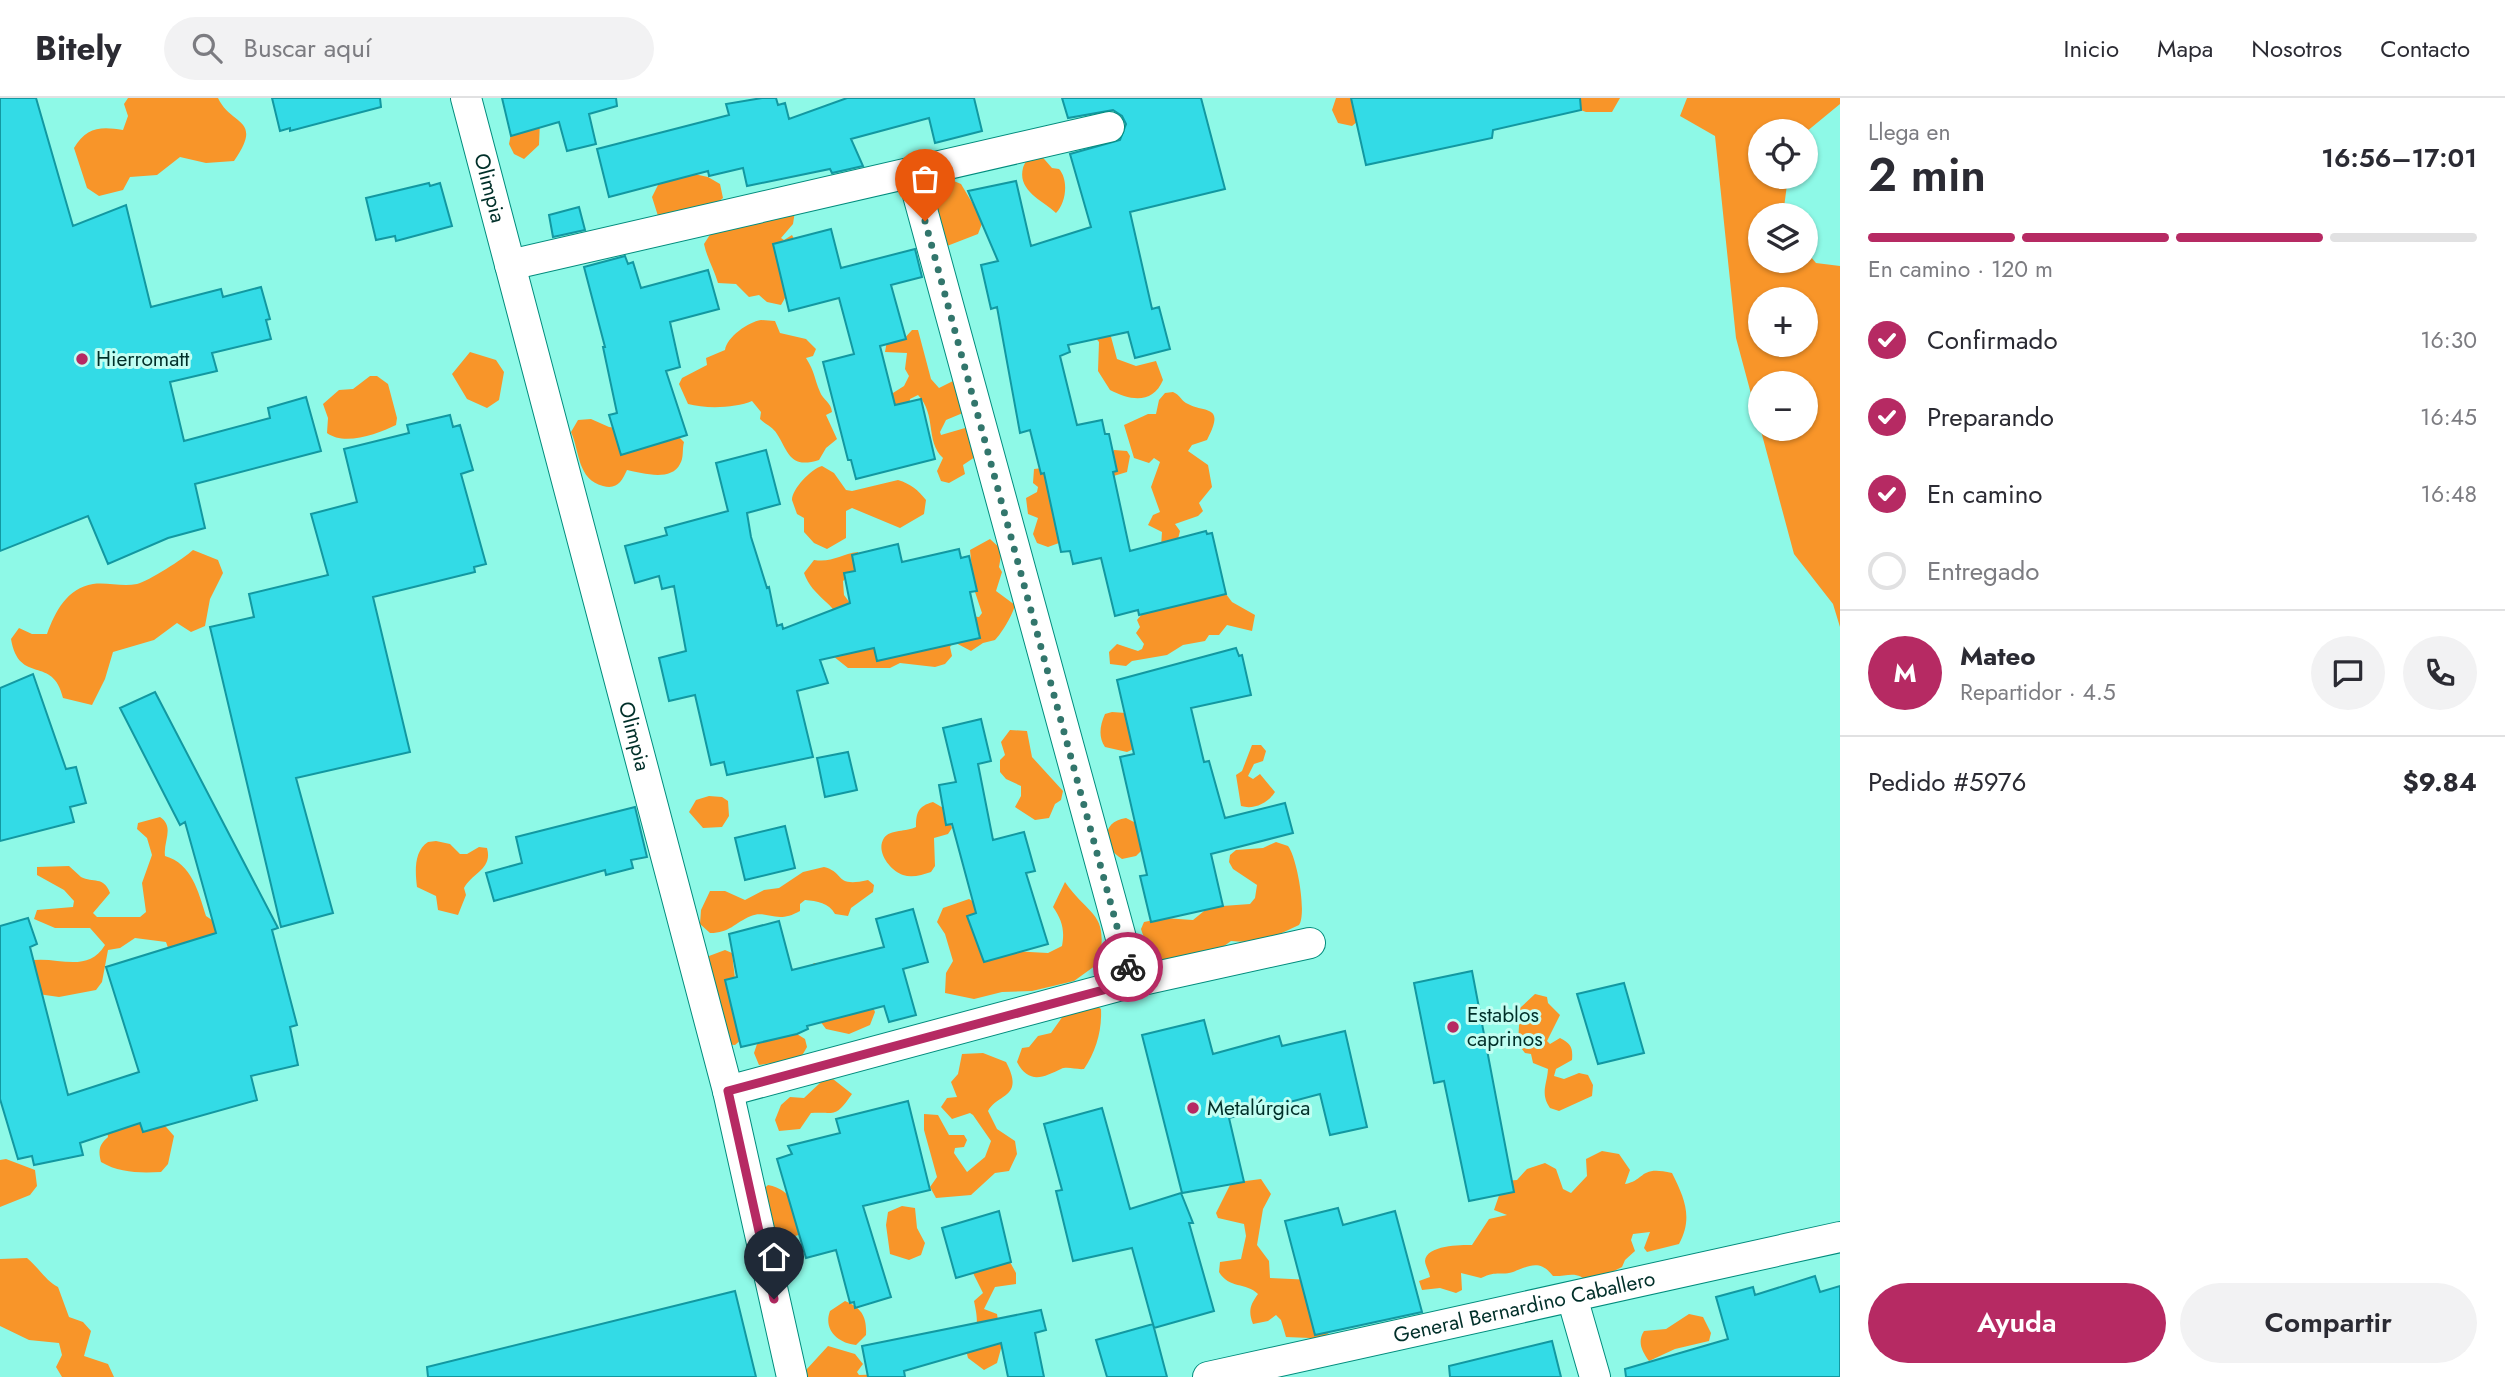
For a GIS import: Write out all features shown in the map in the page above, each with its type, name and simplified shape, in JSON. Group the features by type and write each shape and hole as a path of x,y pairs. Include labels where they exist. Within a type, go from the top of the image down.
{"street":[{"name":"Olimpia","path":"466,98 728,1091 792,1377"},
{"path":"510,265 1109,127"},
{"path":"912,173 1133,982"},
{"path":"728,1091 1133,982 1310,943"},
{"name":"General Bernardino Caballero","path":"1208,1377 1840,1237"},
{"path":"1572,1297 1595,1377"}],"shaded area":[{"path":"128,98 218,98 242,124 246,137 234,161 206,163 180,157 157,175 130,177 123,190 99,196 87,188 74,148 89,132 108,128 123,130 128,116 124,104"},
{"path":"1336,98 1351,98 1358,121 1352,126 1338,123 1332,110"},
{"path":"1576,98 1620,98 1612,112 1586,112 1575,108"},
{"path":"1687,98 1840,98 1840,104 1818,122 1818,119 1748,119 1748,189 1786,189 1785,203 1748,203 1748,273 1818,273 1818,263 1840,266 1840,627 1833,604 1794,554 1763,441 1818,441 1818,371 1748,371 1748,382 1736,338 1715,136 1680,116"},
{"path":"540,121 539,145 524,159 514,154 509,144 511,134"},
{"path":"1038,152 1052,168 1059,169 1064,179 1064,198 1056,213 1033,195 1024,183 1022,176 1027,157"},
{"path":"694,174 708,177 720,184 723,198 717,203 689,208 685,214 658,216 652,197 661,179"},
{"path":"949,179 961,184 983,221 978,234 947,246 928,180"},
{"path":"795,211 793,224 781,238 784,240 792,235 797,261 781,305 767,302 759,295 749,297 736,284 718,283 704,244 711,233"},
{"path":"761,320 775,321 780,333 806,339 816,349 813,356 806,358 821,395 829,403 832,412 826,415 837,439 826,448 819,460 802,462 792,458 775,432 760,419 761,412 752,401 721,407 688,404 679,384 682,378 707,365 706,358 725,350 739,331"},
{"path":"912,330 918,330 931,379 939,388 957,379 970,410 946,420 940,432 941,435 972,426 975,457 963,465 965,474 949,483 941,481 937,471 943,458 934,444 927,411 918,395 910,399 909,409 897,412 885,398 904,386 909,376 905,369 907,353 885,352 887,341 902,341"},
{"path":"1110,333 1117,359 1136,366 1156,361 1163,380 1159,388 1147,397 1133,398 1110,390 1098,371 1099,342 1094,336"},
{"path":"470,352 496,360 504,372 499,400 487,408 467,399 452,374"},
{"path":"370,376 377,376 388,384 397,418 396,425 352,439 334,437 327,433 328,418 323,404 339,390 353,389"},
{"path":"1173,392 1186,403 1214,415 1207,440 1192,445 1188,451 1208,465 1212,487 1199,503 1203,511 1198,516 1175,524 1180,531 1176,547 1161,547 1162,532 1148,525 1153,515 1160,512 1151,487 1160,462 1154,458 1149,463 1134,458 1124,425 1148,414 1156,414 1159,400 1165,393"},
{"path":"591,419 609,427 678,436 684,442 681,462 676,470 663,475 627,470 615,486 603,486 588,477 584,471 571,432 578,420"},
{"path":"1114,450 1127,451 1130,456 1127,472 1100,480 1053,507 1052,514 1061,538 1059,543 1048,547 1037,543 1033,534 1038,518 1028,514 1026,498 1037,492 1038,487 1033,483 1034,469 1106,461"},
{"path":"822,466 834,473 846,490 852,491 898,480 907,483 926,500 924,514 900,528 852,508 846,511 846,538 827,549 814,543 804,532 804,518 797,514 792,500 795,490 803,480"},
{"path":"990,539 1002,550 999,567 1002,572 996,591 1015,605 995,640 983,643 971,651 954,642 950,647 952,656 945,664 935,667 900,663 890,668 848,668 833,656 838,635 838,616 813,588 804,573 814,560 826,560 858,552 860,566 843,581 844,595 850,603 979,617 982,613 974,589 970,550"},
{"path":"193,550 218,560 223,573 210,599 205,626 191,632 177,623 154,640 113,652 105,679 92,705 63,698 52,677 28,667 15,653 11,639 19,628 32,634 47,634 63,602 76,590 93,584 137,584 166,569"},
{"path":"1191,591 1226,594 1232,602 1255,615 1252,631 1227,625 1219,635 1209,635 1205,641 1183,645 1167,655 1132,661 1126,666 1110,664 1109,652 1117,644 1138,651 1142,649 1144,644 1136,633 1140,627 1137,620 1151,603 1183,605"},
{"path":"1126,713 1138,747 1127,752 1105,747 1101,739 1101,727 1105,714"},
{"path":"1010,730 1027,731 1032,757 1063,791 1061,800 1055,804 1049,818 1035,820 1015,807 1021,796 1021,786 1006,779 1000,772 1000,760 1005,755 1001,742"},
{"path":"1252,745 1261,745 1266,751 1263,761 1254,764 1248,776 1253,779 1260,774 1275,792 1260,805 1246,807 1241,806 1236,775 1242,771"},
{"path":"709,796 722,797 728,801 729,816 722,827 703,828 689,812 696,800"},
{"path":"933,802 945,809 952,828 948,834 934,838 935,866 931,872 903,875 894,870 883,855 881,849 884,838 890,833 916,827 919,811"},
{"path":"160,817 168,830 165,856 182,865 188,872 197,888 206,916 224,928 173,962 166,942 135,938 120,948 108,950 102,982 96,990 59,997 38,994 28,961 80,962 98,954 105,945 90,928 55,928 34,919 37,910 73,907 74,901 64,890 37,875 37,867 69,866 85,879 105,884 110,893 93,913 97,917 140,917 146,912 142,883 152,855 147,838 137,829 138,823"},
{"path":"1126,818 1138,824 1142,850 1136,856 1122,859 1111,848 1107,836 1112,824"},
{"path":"428,842 450,844 460,854 467,854 479,847 487,848 487,861 464,888 466,895 458,915 438,910 436,896 417,887 416,868 420,851"},
{"path":"1276,842 1288,846 1295,861 1302,910 1299,925 1260,943 1231,941 1220,949 1164,963 1156,956 1141,929 1144,922 1164,918 1193,920 1209,907 1250,904 1255,898 1257,885 1233,869 1229,862 1230,855 1236,850 1263,848"},
{"path":"824,867 831,869 845,881 868,880 874,885 873,892 851,908 848,916 835,914 822,903 805,900 800,904 800,911 784,917 756,914 732,927 710,933 700,924 701,910 710,891 725,891 745,900 764,890 779,888 803,872"},
{"path":"1065,882 1099,924 1099,963 1074,981 1032,991 1002,992 974,999 945,993 946,973 953,961 945,934 937,922 943,908 969,899 981,906 1013,951 1048,953 1062,946 1062,925 1053,907"},
{"path":"725,950 732,953 742,1039 735,1045 722,1044 704,976 709,956"},
{"path":"814,963 821,963 872,1005 875,1012 870,1025 849,1034 826,1029 817,1017 809,968"},
{"path":"1535,994 1547,997 1548,1003 1560,1015 1547,1041 1550,1044 1560,1038 1572,1049 1572,1060 1556,1069 1554,1076 1564,1079 1579,1073 1588,1075 1593,1085 1592,1096 1559,1111 1550,1108 1545,1098 1548,1069 1533,1063 1531,1054 1525,1053 1518,1044 1520,1008"},
{"path":"1096,1005 1101,1009 1099,1033 1084,1069 1063,1068 1037,1077 1022,1069 1017,1062 1022,1048 1029,1047 1038,1036 1051,1033 1063,1016"},
{"path":"797,1034 805,1039 807,1047 800,1059 759,1065 754,1053 759,1038"},
{"path":"983,1053 1006,1062 1011,1074 1011,1089 988,1111 997,1129 1015,1141 1017,1154 1009,1171 995,1173 971,1195 936,1198 930,1187 937,1177 924,1130 924,1114 938,1115 949,1135 964,1135 967,1140 964,1147 955,1148 954,1153 967,1172 985,1157 991,1141 973,1115 970,1113 952,1119 941,1107 947,1098 957,1097 951,1082 958,1074 962,1054"},
{"path":"833,1079 852,1094 842,1107 831,1113 811,1113 800,1129 779,1131 775,1120 781,1105 790,1097 804,1098 821,1082"},
{"path":"160,1120 174,1136 168,1164 161,1172 122,1170 101,1162 100,1148 108,1137 106,1126"},
{"path":"1602,1151 1619,1154 1630,1170 1625,1184 1648,1172 1672,1173 1686,1209 1686,1226 1679,1244 1647,1252 1644,1248 1650,1232 1633,1234 1631,1240 1635,1251 1622,1267 1588,1284 1576,1275 1553,1276 1544,1267 1534,1265 1481,1278 1461,1273 1462,1290 1456,1293 1440,1288 1422,1290 1419,1281 1430,1277 1425,1261 1431,1252 1445,1247 1472,1245 1489,1219 1507,1215 1494,1210 1504,1181 1517,1180 1527,1169 1545,1163 1556,1169 1563,1189 1571,1193 1587,1176 1586,1159"},
{"path":"6,1159 35,1170 37,1186 30,1195 0,1207 0,1160"},
{"path":"1261,1179 1271,1194 1263,1209 1257,1245 1269,1261 1270,1278 1334,1281 1334,1329 1317,1342 1310,1338 1286,1337 1281,1320 1276,1315 1268,1321 1253,1324 1251,1308 1258,1294 1228,1281 1219,1272 1220,1262 1241,1259 1246,1236 1244,1224 1218,1218 1216,1213 1231,1183"},
{"path":"768,1185 789,1196 809,1232 795,1236 793,1246 783,1253 768,1254 747,1204"},
{"path":"902,1206 915,1208 917,1228 925,1243 921,1255 909,1260 890,1254 886,1225 888,1212"},
{"path":"27,1258 58,1287 69,1317 83,1322 91,1331 84,1356 108,1364 114,1377 62,1377 56,1367 62,1355 59,1343 29,1340 0,1326 0,1259"},
{"path":"1010,1262 1016,1273 1016,1284 995,1287 984,1309 997,1314 1002,1345 997,1363 984,1370 968,1358 966,1350 976,1326 974,1301 983,1293 972,1271"},
{"path":"845,1301 859,1310 866,1323 866,1335 856,1345 843,1342 830,1330 830,1311"},
{"path":"1689,1314 1703,1317 1711,1333 1709,1341 1675,1349 1649,1361 1641,1346 1644,1331 1666,1329"},
{"path":"828,1346 855,1354 863,1364 857,1372 859,1375 890,1374 893,1377 805,1377 806,1370"}],"building":[{"name":"Hierromatt","path":"0,98 36,98 73,226 126,205 151,307 221,289 223,297 261,287 270,319 266,320 271,339 212,353 217,371 170,382 184,441 270,418 268,408 306,397 321,451 195,484 205,528 168,538 108,564 88,516 0,551"},
{"path":"272,98 380,98 381,107 290,131 290,128 280,131"},
{"path":"502,98 616,98 617,106 589,114 596,144 567,151 559,122 511,136"},
{"path":"776,98 778,105 785,103 789,119 847,98 974,98 982,131 935,143 929,118 851,139 863,166 832,173 830,169 747,186 743,168 709,176 708,171 609,197 597,149 729,115 726,104"},
{"path":"1062,98 1201,98 1225,189 1130,212 1152,309 1159,307 1170,349 1135,358 1128,332 1068,345 1070,352 1060,356 1077,425 1102,420 1105,434 1109,434 1117,471 1113,472 1130,551 1206,531 1207,534 1212,533 1226,594 1139,615 1138,610 1115,616 1101,558 1073,564 1070,551 1061,552 1044,473 1041,474 1030,430 1020,433 997,307 991,309 981,265 998,261 968,191 1016,181 1031,246 1091,227 1070,154 1120,140 1126,124 1122,116 1113,110 1068,118"},
{"path":"1351,98 1580,98 1581,110 1493,130 1492,138 1366,165"},
{"path":"429,183 430,186 440,183 452,226 396,241 395,236 376,240 366,198"},
{"path":"579,207 585,230 553,237 549,215"},
{"path":"831,229 841,268 915,249 922,277 891,285 906,339 880,346 895,405 921,399 935,459 856,479 851,460 848,460 823,362 854,354 839,298 789,311 773,244"},
{"path":"625,256 628,264 633,262 641,288 708,270 719,309 670,322 680,367 666,371 687,435 621,455 609,415 617,413 605,347 584,267"},
{"path":"450,415 453,427 460,425 473,470 461,474 486,564 474,567 475,572 373,597 410,752 296,778 333,913 281,927 210,627 254,617 249,594 328,575 311,514 357,502 344,449 409,433 407,425"},
{"path":"766,450 780,504 747,513 751,537 767,588 769,587 777,626 782,624 783,629 850,603 844,573 855,571 852,555 898,544 902,562 959,549 961,558 969,556 977,591 970,592 980,638 877,661 874,648 820,660 828,683 797,691 813,757 727,775 724,762 711,765 695,695 669,701 659,658 686,651 674,586 662,589 659,576 635,583 625,546 667,535 665,528 728,511 716,463"},
{"path":"1236,648 1239,656 1242,655 1251,695 1191,708 1204,762 1209,761 1225,818 1285,803 1293,833 1211,854 1223,906 1151,922 1140,876 1147,875 1120,757 1134,754 1117,680"},
{"path":"33,674 66,769 76,767 86,803 70,807 74,822 0,841 0,688"},
{"path":"155,692 278,928 272,930 297,1025 290,1027 298,1065 251,1076 257,1100 143,1132 140,1123 80,1143 83,1155 34,1165 32,1156 18,1159 0,1099 0,926 28,918 37,944 30,947 68,1095 139,1072 106,967 216,933 185,822 180,825 120,708"},
{"path":"981,719 991,761 978,764 993,840 1024,832 1035,871 1026,873 1048,944 984,962 967,916 976,913 952,824 946,825 939,785 956,782 943,728"},
{"path":"848,752 857,790 825,797 817,758"},
{"path":"635,807 647,857 631,860 633,868 606,875 605,870 494,901 486,873 522,863 516,837"},
{"path":"785,826 795,868 745,880 735,838"},
{"path":"913,909 928,962 903,969 916,1015 889,1022 884,1006 807,1026 808,1029 797,1034 741,1047 725,980 737,977 729,934 779,921 792,970 884,947 876,919"},
{"path":"1472,971 1514,1192 1469,1201 1444,1081 1434,1083 1414,983"},
{"path":"1624,983 1644,1053 1598,1064 1577,994"},
{"path":"1204,1020 1213,1054 1279,1036 1282,1046 1345,1031 1367,1127 1330,1135 1320,1094 1229,1118 1244,1182 1182,1193 1142,1035"},
{"path":"908,1101 930,1190 863,1206 891,1297 855,1308 854,1302 850,1303 836,1250 806,1258 777,1159 792,1154 788,1146 840,1133 836,1119"},
{"path":"1102,1108 1130,1209 1181,1193 1193,1223 1189,1223 1214,1311 1154,1328 1132,1248 1073,1261 1056,1191 1062,1190 1044,1124"},
{"path":"1338,1208 1343,1225 1395,1211 1422,1312 1315,1335 1285,1221"},
{"path":"999,1211 1011,1262 956,1278 942,1228"},
{"path":"1815,1276 1820,1292 1840,1286 1840,1377 1626,1377 1625,1369 1728,1339 1716,1297 1753,1287 1755,1295"},
{"path":"735,1291 756,1377 428,1377 427,1367"},
{"path":"1041,1310 1046,1330 1035,1333 1044,1377 1008,1377 1001,1343 904,1371 905,1377 868,1377 862,1346"},
{"path":"1153,1324 1167,1377 1107,1377 1096,1340"},
{"path":"1552,1341 1561,1377 1450,1377 1449,1366"}],"way so far":[{"path":"925,221 1128,967"}],"place":[{"name":"Hierromatt","path":"82,359"},
{"name":"Establos caprinos","path":"1453,1027"},
{"name":"Metalúrgica","path":"1193,1108"}],"route":[{"path":"774,1299 728,1091 1133,982 1128,967"}]}
